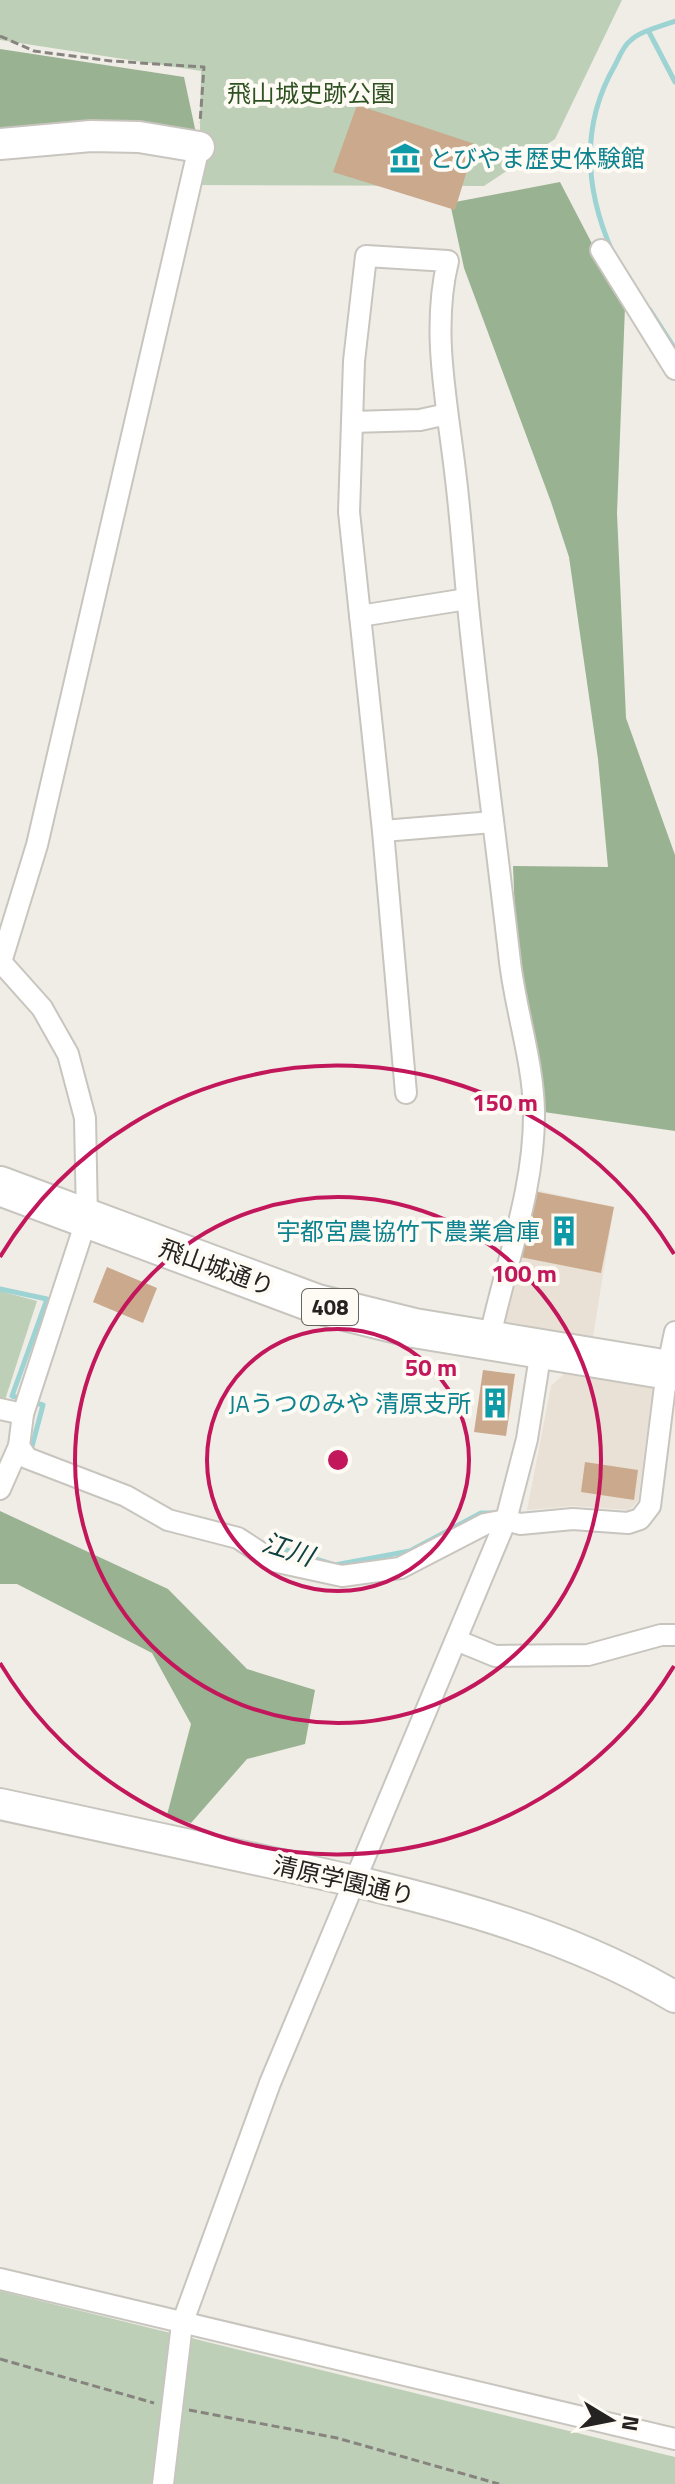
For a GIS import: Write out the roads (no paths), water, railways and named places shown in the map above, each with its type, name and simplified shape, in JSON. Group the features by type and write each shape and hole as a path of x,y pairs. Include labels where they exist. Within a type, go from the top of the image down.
{"highway":[{"name":"飛山城通り","path":"0,1186 317,1304 365,1318 671,1370"}],"street":[{"path":"0,144 91,136 139,137 199,147 37,845 1,961 42,1008 68,1054 85,1118 87,1218 23,1414 19,1446 0,1489"},
{"path":"601,250 675,369"},
{"path":"406,1093 383,831 349,512 354,361 366,256 448,261 440,318 447,414 456,472 467,599 493,822 511,964 530,1064 534,1111 530,1172 489,1341"},
{"path":"352,422 420,420 447,414"},
{"path":"360,616 467,599"},
{"path":"383,831 493,822"},
{"path":"19,1446 27,1458 126,1496 168,1520 238,1538 273,1561 342,1576 400,1568 485,1524 506,1520 520,1524 573,1519 628,1523 640,1519 650,1506 675,1332"},
{"path":"163,2484 182,2324 270,2083 506,1520 527,1439 541,1350"},
{"path":"0,1409 23,1414"},
{"path":"456,1640 495,1656 588,1655 661,1635 675,1635"},
{"name":"清原学園通り","path":"0,1804 353,1881 456,1908 563,1943 650,1982 675,1997"},
{"path":"0,2279 675,2439"}],"waterway":[{"path":"612,251 596,205 592,181 591,135 596,112 603,90 627,43 634,37 675,21"},
{"path":"649,32 675,82"},
{"path":"650,310 675,349"},
{"name":"江川","path":"0,1289 47,1299 12,1396 23,1399"},
{"name":"江川","path":"32,1402 43,1405 31,1450 35,1452"},
{"name":"江川","path":"263,1543 335,1565 410,1551 481,1513 495,1513"}],"place":[{"name":"とびやま歴史体験館","path":"405,158"},
{"name":"宇都宮農協竹下農業倉庫","path":"564,1231"},
{"name":"JAうつのみや 清原支所","path":"495,1403"}],"park label":[{"name":"飛山城史跡公園","path":"311,93"}]}
